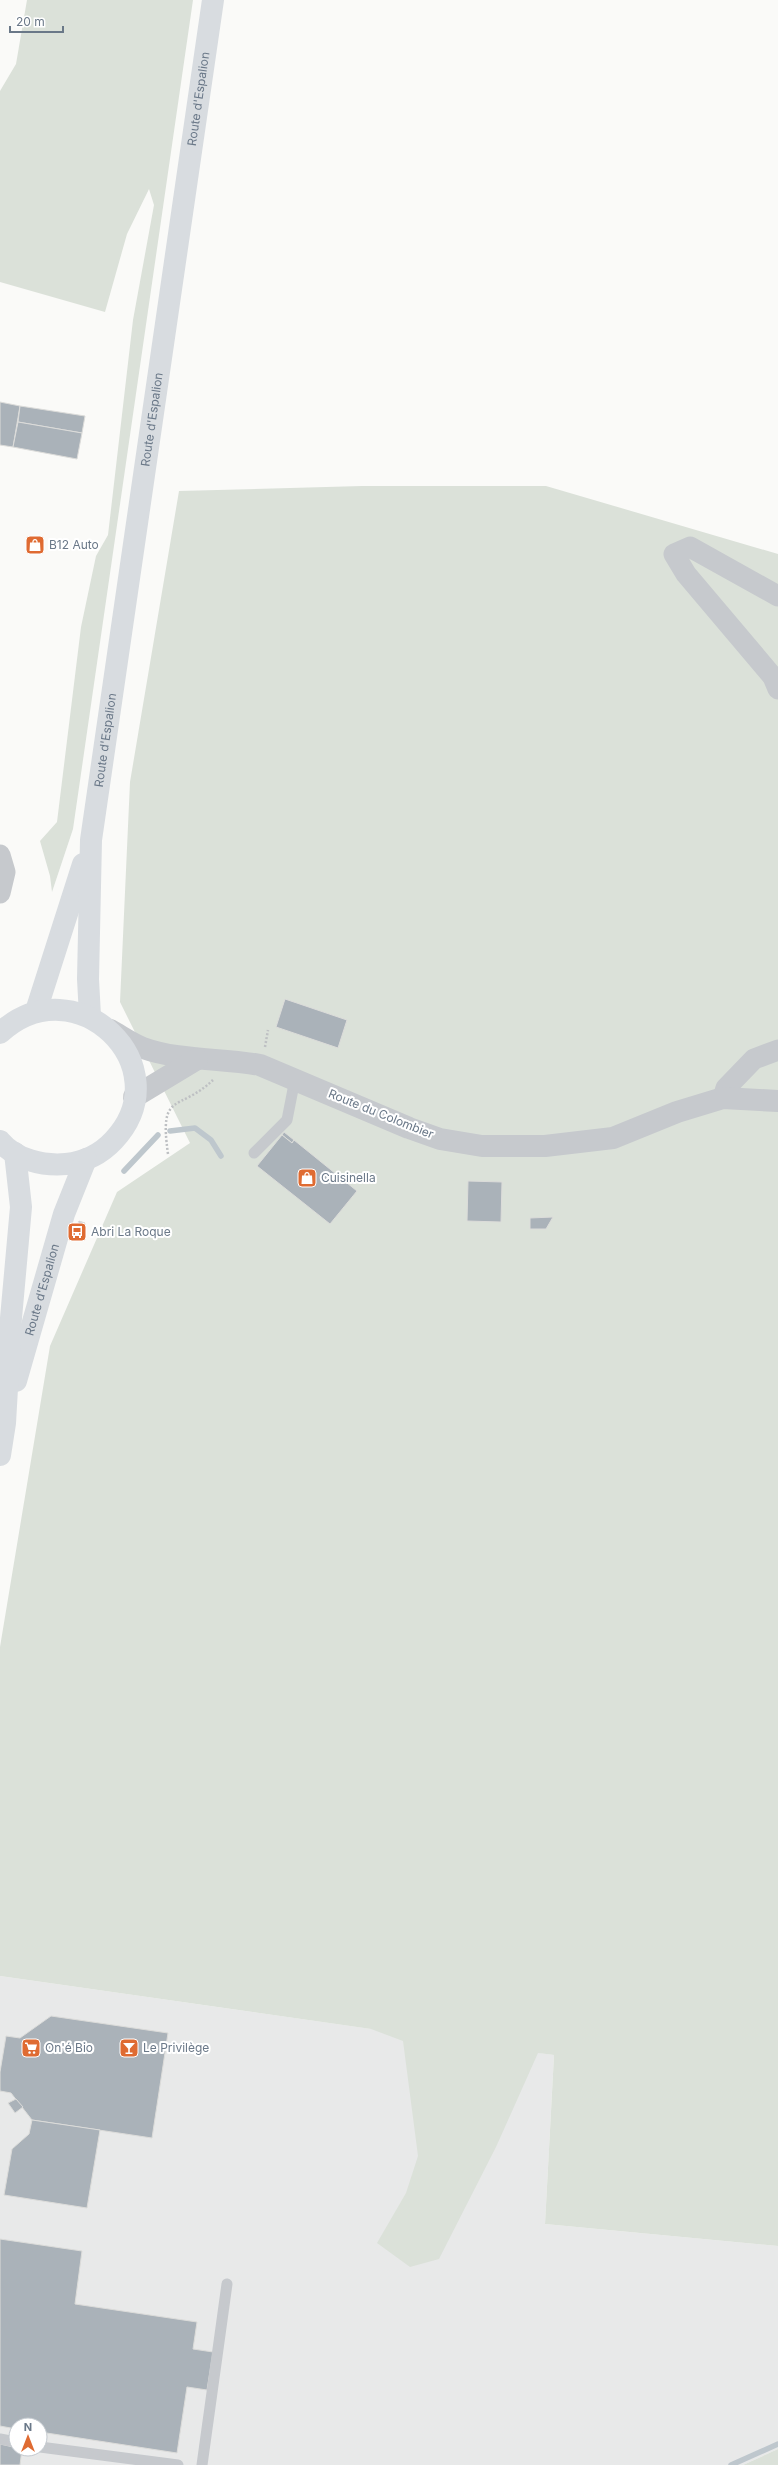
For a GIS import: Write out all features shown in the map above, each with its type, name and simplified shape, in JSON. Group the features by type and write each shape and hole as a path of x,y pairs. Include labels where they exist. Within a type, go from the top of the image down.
{"main road":[{"name":"Route d'Espalion","path":"90,1016 88,979 91,840 213,0"},
{"name":"Route d'Espalion","path":"36,1011 91,840"},
{"path":"0,1033 11,1023 36,1011 63,1009 90,1016 110,1030 128,1054 135,1083 134,1097 128,1117 118,1135 104,1149 86,1159 57,1165 43,1164 8,1147"},
{"name":"Route d'Espalion","path":"0,1454 5,1423 11,1318 21,1207 8,1147"},
{"name":"Route d'Espalion","path":"5,1423 64,1214 86,1159"}],"street":[{"path":"778,596 690,547 674,554 686,574 773,677 778,689"},
{"path":"0,855 5,872 0,893"},
{"name":"Route du Colombier","path":"110,1030 143,1048 197,1059 234,1060 260,1065 409,1128 440,1139 482,1146 545,1146 613,1138 677,1112 723,1098 778,1101"},
{"path":"723,1098 726,1088 754,1059 778,1050"},
{"path":"134,1097 197,1059"}],"lane":[{"path":"254,1153 287,1120 295,1079"},
{"path":"202,2465 227,2284"},
{"path":"48,2448 178,2465"}],"path":[{"path":"168,1154 164,1130 166,1115 177,1101 209,1084 234,1060"}],"shaded area":[{"path":"27,0 193,0 73,829 52,892 50,876 40,841 57,822 81,627 96,556 108,535 133,320 154,205 149,189 127,234 105,312 0,282 0,91 16,64"},
{"path":"362,486 546,486 778,554 778,2246 545,2224 554,2055 538,2053 496,2147 439,2259 410,2267 377,2243 406,2193 418,2156 403,2041 371,2029 0,1976 0,1647 50,1346 117,1192 190,1143 120,1002 130,782 179,491"},
{"path":"0,1976 554,2055 545,2224 778,2246 778,2449 743,2465 0,2465"},
{"path":"778,2449 778,2465 743,2465"}],"building":[{"path":"0,402 20,406 13,447 0,445"},
{"path":"20,406 85,416 82,433 18,422"},
{"path":"18,422 82,433 77,459 13,447"},
{"path":"285,999 347,1020 338,1048 276,1027"},
{"path":"284,1132 294,1140 292,1143 282,1135"},
{"name":"Cuisinella","path":"282,1135 292,1143 294,1140 357,1191 330,1224 257,1166"},
{"path":"468,1181 502,1182 501,1222 467,1221"},
{"path":"553,1217 546,1229 530,1229 530,1218"},
{"path":"79,1221 85,1223 83,1229 76,1227"},
{"path":"51,2016 168,2033 152,2138 32,2120 11,2093 0,2091 0,2072 6,2036 20,2038"},
{"path":"16,2099 23,2107 15,2113 8,2103"},
{"path":"32,2120 100,2130 87,2208 4,2195 12,2149 29,2134"},
{"path":"0,2239 82,2251 75,2304 197,2322 193,2349 213,2352 207,2390 187,2387 177,2453 48,2433 48,2417 8,2417 8,2428 0,2426"},
{"path":"0,2444 8,2446 8,2457 21,2457 20,2465 0,2465"}],"waterway":[{"path":"170,1131 195,1128 211,1140 221,1156"},
{"path":"124,1171 158,1135"},
{"path":"731,2465 778,2444"}],"place":[{"name":"B12 Auto","path":"35,545"},
{"name":"Cuisinella","path":"307,1178"},
{"name":"Abri La Roque","path":"77,1232"},
{"name":"On'é Bio","path":"31,2048"},
{"name":"Le Privilège","path":"129,2048"}]}
